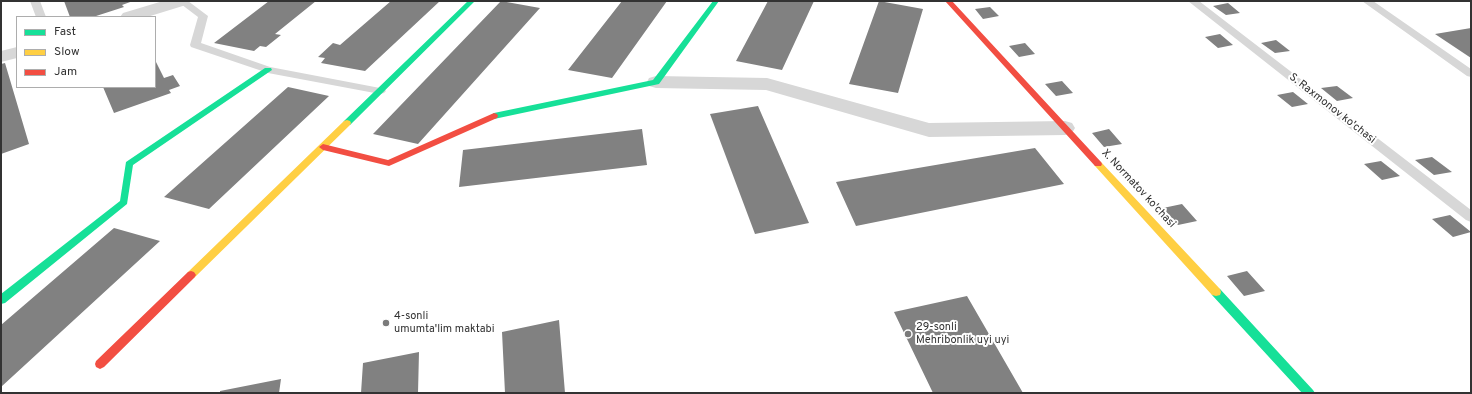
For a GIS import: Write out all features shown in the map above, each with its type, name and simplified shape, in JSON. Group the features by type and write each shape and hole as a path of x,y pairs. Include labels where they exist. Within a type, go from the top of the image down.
{"street":[{"path":"132,16 181,1"},
{"path":"100,364 472,1"},
{"path":"656,82 716,1"},
{"name":"X. Normatov ko'chasi","path":"948,1 1309,393"},
{"path":"1,57 16,52"},
{"path":"1,300 124,202 130,164 268,70"},
{"path":"323,147 389,163 490,117 656,82 767,84 930,130 1065,128"}],"lane":[{"path":"35,1 41,16"},
{"path":"181,1 203,16 195,45 268,70 380,91"},
{"name":"S. Raxmonov ko'chasi","path":"1193,1 1471,217"},
{"path":"1367,1 1471,74"}],"building":[{"path":"64,1 133,1 122,5 124,7 96,16 70,16"},
{"path":"269,1 316,1 275,34 281,35 266,47 260,46 254,51 214,43"},
{"path":"391,1 440,1 365,71 321,63 325,58 318,57 333,43 340,45"},
{"path":"501,1 540,8 418,144 373,134"},
{"path":"622,1 667,1 612,78 568,70"},
{"path":"768,1 814,1 782,70 736,61"},
{"path":"879,1 923,9 898,93 849,84"},
{"path":"1228,3 1240,13 1226,15 1213,6"},
{"path":"990,7 999,16 983,19 975,9"},
{"path":"1471,28 1471,58 1435,34"},
{"path":"1220,34 1233,45 1218,48 1205,37"},
{"path":"1276,40 1290,51 1275,53 1261,43"},
{"path":"1025,43 1035,54 1019,57 1009,46"},
{"path":"156,62 164,78 173,75 180,86 169,90 171,93 114,113 103,88 156,88"},
{"path":"5,63 29,144 1,154 1,64"},
{"path":"1062,81 1073,93 1056,96 1045,84"},
{"path":"1337,86 1353,98 1337,101 1321,88"},
{"path":"288,87 329,96 209,209 164,197"},
{"path":"1293,92 1308,104 1292,107 1277,95"},
{"path":"758,106 809,223 755,234 710,114"},
{"path":"642,129 647,165 459,187 463,150"},
{"path":"1109,129 1122,144 1104,147 1092,133"},
{"path":"1035,148 1064,184 856,226 836,182"},
{"path":"1432,157 1452,172 1434,175 1415,160"},
{"path":"1381,161 1400,176 1382,180 1364,164"},
{"path":"1182,204 1197,221 1178,225 1163,208"},
{"path":"1450,215 1471,232 1453,237 1432,219"},
{"path":"114,228 160,241 1,387 1,325"},
{"path":"1247,271 1265,291 1244,296 1227,276"},
{"path":"967,296 1023,393 933,393 894,312"},
{"path":"559,320 565,393 505,393 502,332"},
{"path":"419,352 418,393 361,393 363,363"},
{"path":"281,379 279,393 220,393 220,391"}],"traffic: fast":[{"path":"347,123 472,1"},
{"path":"494,116 656,82 716,1"},
{"path":"1,300 124,202 129,164 268,70"},
{"path":"1216,292 1309,393"}],"traffic: slow":[{"path":"191,275 347,123"},
{"path":"1098,164 1216,292"}],"traffic: jam":[{"path":"948,1 1098,164"},
{"path":"323,147 389,163 494,116"},
{"path":"100,364 191,275"}],"place":[{"name":"4-sonli umumta'lim maktabi","path":"386,323"},
{"name":"29-sonli Mehribonlik uyi uyi","path":"908,334"}]}
